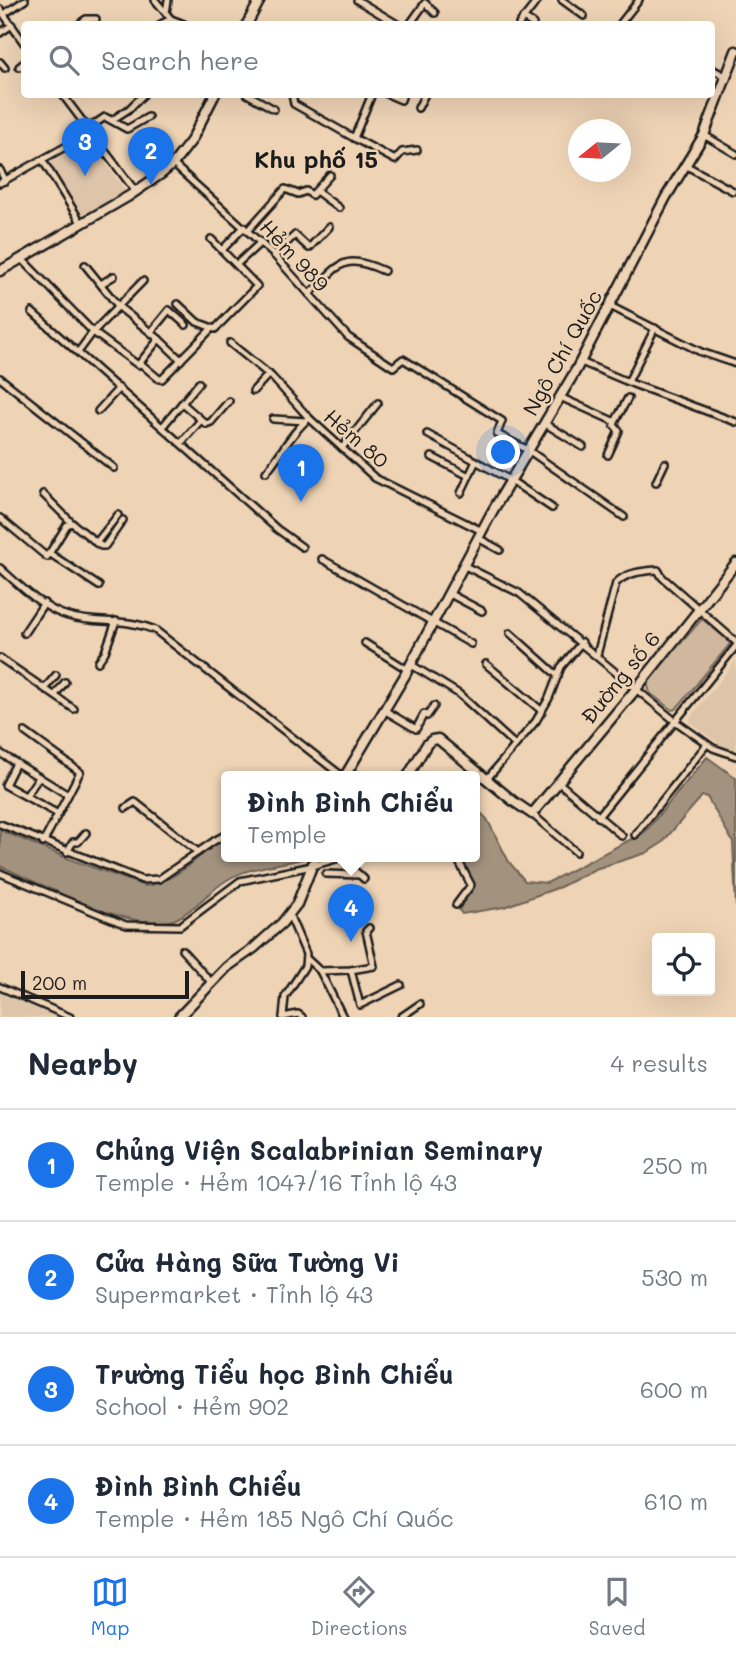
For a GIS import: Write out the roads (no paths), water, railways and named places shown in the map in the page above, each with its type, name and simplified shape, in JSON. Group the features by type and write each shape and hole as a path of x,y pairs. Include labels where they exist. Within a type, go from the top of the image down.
{"main road":[{"path":"249,21 260,0"},
{"name":"Ngô Chí Quốc","path":"347,771 409,667 480,534 580,362 685,165 704,135 736,51"},
{"path":"0,271 83,225 136,192 173,164 198,130 213,98"},
{"name":"Đường số 6","path":"533,814 736,563"},
{"path":"411,771 427,744 438,739 477,771"},
{"path":"480,773 533,814"},
{"path":"180,1017 226,967 262,941 289,914 297,904 314,862"}],"street":[{"path":"21,38 2,11 24,0"},
{"path":"155,0 176,21"},
{"path":"166,13 168,0"},
{"path":"357,0 392,21"},
{"path":"521,21 538,0"},
{"path":"562,0 584,16"},
{"path":"623,21 639,0"},
{"path":"412,21 425,3 435,13"},
{"path":"523,18 528,21"},
{"path":"92,21 96,19"},
{"path":"167,21 171,19"},
{"path":"0,33 12,25"},
{"path":"0,61 5,68"},
{"path":"715,71 727,77"},
{"path":"65,98 136,192"},
{"path":"113,120 140,98"},
{"path":"254,98 274,109"},
{"path":"293,98 294,104 395,160 402,152 417,150"},
{"path":"354,138 370,98"},
{"path":"418,108 423,98"},
{"path":"0,170 2,182 43,161 89,131 105,117 129,129 148,117"},
{"path":"704,135 736,154"},
{"path":"43,161 83,225"},
{"name":"Hẻm 989","path":"173,164 261,242 348,337 393,367 403,359 502,421 496,433 528,450"},
{"path":"685,165 733,191"},
{"path":"222,250 285,189 299,194 306,191 312,195 330,175"},
{"path":"316,191 339,208"},
{"path":"274,255 295,235 309,248 330,227"},
{"path":"140,363 160,380 257,286 211,239"},
{"path":"237,264 261,242"},
{"path":"22,259 93,332 136,365 159,339"},
{"path":"309,295 342,264 351,260 365,262 384,271"},
{"path":"85,265 119,307 181,360"},
{"path":"101,284 114,276"},
{"path":"79,351 93,332 143,281"},
{"path":"178,304 197,322 212,328"},
{"path":"610,306 701,352 736,364"},
{"path":"151,332 169,310 186,325"},
{"path":"32,312 277,529 302,547"},
{"path":"628,382 656,328"},
{"name":"Hẻm 80","path":"230,343 269,374 307,420 375,478 480,534 500,550"},
{"path":"580,362 736,422"},
{"path":"253,391 269,374"},
{"path":"0,378 114,468"},
{"path":"163,426 199,383"},
{"path":"98,411 120,388"},
{"path":"560,397 616,420"},
{"path":"608,455 619,431 614,425 628,398"},
{"path":"182,403 206,424 211,422 229,401"},
{"path":"342,448 378,403"},
{"path":"273,419 307,420"},
{"path":"266,471 296,429 307,420"},
{"path":"181,443 201,421"},
{"path":"544,423 583,447"},
{"path":"426,434 510,480 552,508"},
{"path":"284,449 292,457"},
{"path":"528,450 624,517"},
{"path":"432,457 469,476"},
{"path":"461,493 476,461"},
{"path":"656,482 665,463"},
{"path":"43,494 72,523 101,546 105,546 122,520"},
{"path":"96,543 118,514"},
{"path":"0,517 47,557 67,525 72,523"},
{"path":"49,553 99,586"},
{"path":"322,559 471,644"},
{"path":"463,565 519,593 675,721 710,746 736,756"},
{"path":"0,568 58,613 70,617 127,621 155,630 338,771"},
{"path":"597,655 619,580 624,576 658,570 662,577 736,644 598,817"},
{"path":"449,593 482,611"},
{"path":"24,633 44,603"},
{"path":"98,662 105,652 117,621"},
{"path":"510,633 558,676"},
{"path":"487,779 542,711 567,659 582,642"},
{"path":"365,643 459,694 515,745"},
{"path":"0,657 74,709"},
{"path":"486,664 542,711"},
{"path":"45,688 55,675"},
{"path":"55,695 65,682"},
{"path":"384,710 416,729 425,714 427,716 434,706"},
{"path":"25,732 80,772 43,843"},
{"path":"635,835 710,746"},
{"path":"0,753 68,795"},
{"path":"16,763 5,785 58,814"},
{"path":"26,796 38,777"},
{"path":"558,782 622,836"},
{"path":"126,808 135,802 198,852"},
{"path":"533,814 576,852"},
{"path":"0,824 142,880 159,880 221,838"},
{"path":"67,852 73,842 78,842 86,833"},
{"path":"0,873 126,925 180,926 240,881 310,862"},
{"path":"326,874 362,877 348,862"},
{"path":"456,905 471,885 459,862"},
{"path":"289,914 306,958 305,966 285,997 283,1017 298,1014 302,1017"},
{"path":"320,971 351,971 374,966 366,931 369,928"},
{"path":"183,950 211,982"},
{"path":"306,958 320,971 343,1017"},
{"path":"351,971 360,1005 401,985"},
{"path":"0,989 71,1017"},
{"path":"401,1017 419,1004"}],"place":[{"name":"Trường Tiểu học Bình Chiểu","path":"85,176"},
{"name":"Cửa Hàng Sữa Tường Vi","path":"151,185"},
{"name":"Chủng Viện Scalabrinian Seminary","path":"301,502"},
{"name":"Đình Bình Chiểu","path":"351,942"}],"district":[{"name":"Khu phố 15","path":"316,160"}]}
